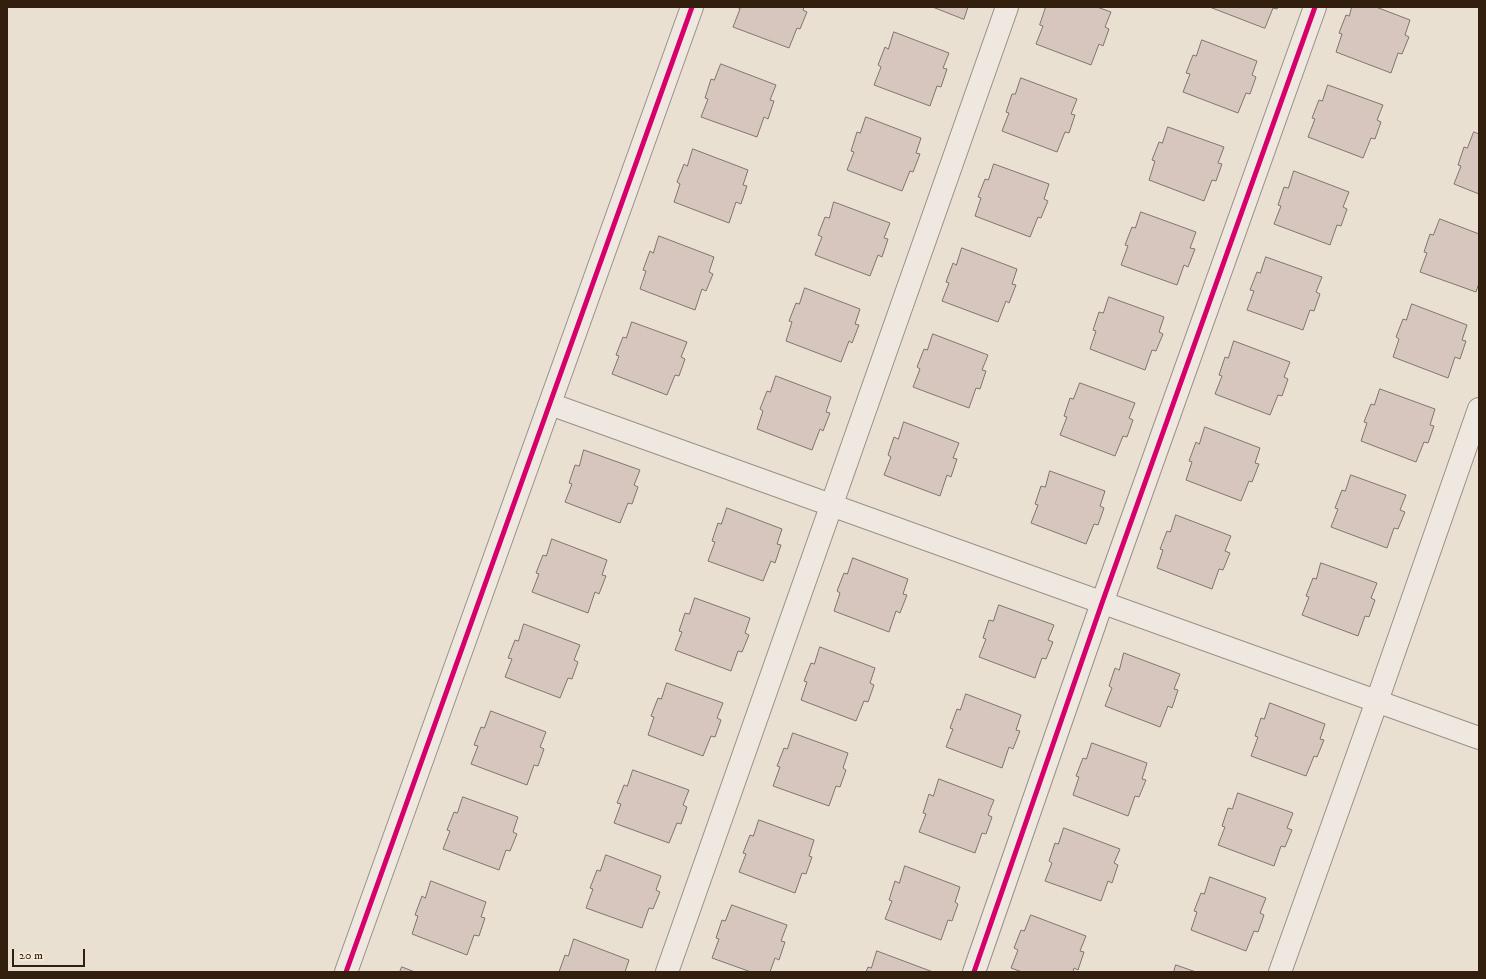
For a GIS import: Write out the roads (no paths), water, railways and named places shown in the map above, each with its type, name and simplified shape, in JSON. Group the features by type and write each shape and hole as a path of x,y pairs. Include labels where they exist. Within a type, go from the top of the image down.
{"street":[{"path":"346,972 692,7"},
{"path":"667,972 1008,7"},
{"path":"974,972 1102,603 1315,7"},
{"path":"550,404 1479,738"},
{"path":"1280,972 1377,702 1479,409"}]}
